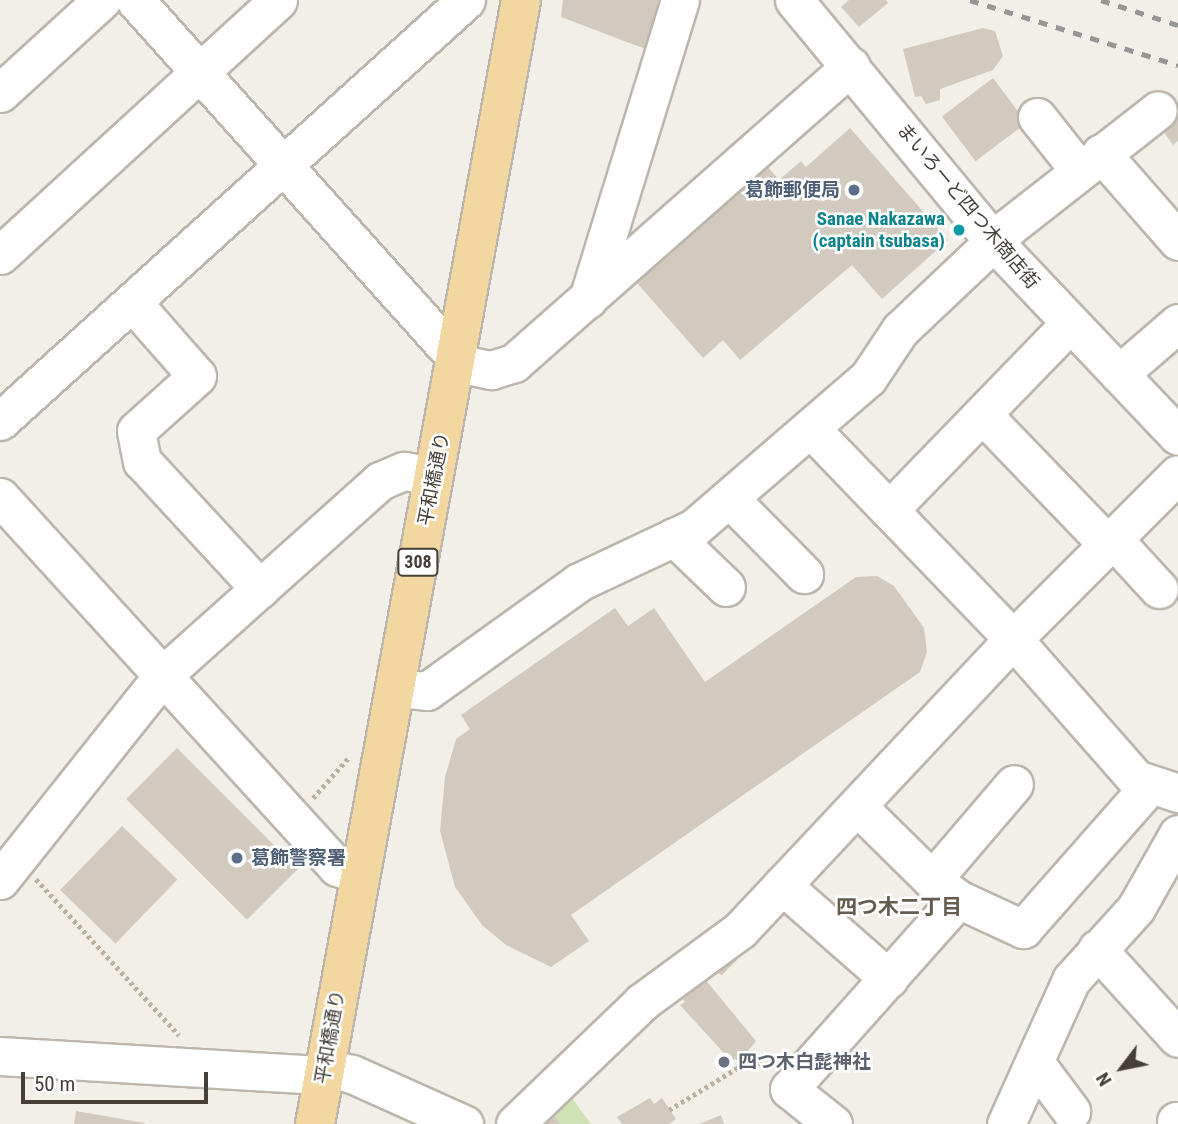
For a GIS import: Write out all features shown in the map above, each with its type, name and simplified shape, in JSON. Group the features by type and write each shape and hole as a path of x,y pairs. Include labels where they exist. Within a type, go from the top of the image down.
{"main road":[{"name":"平和橋通り","path":"315,1124 394,688 457,361 521,0"}],"street":[{"path":"0,93 102,0"},
{"path":"135,0 457,361 504,368 588,299 851,66"},
{"path":"0,254 278,0"},
{"path":"0,421 466,0"},
{"path":"588,299 680,0"},
{"name":"まいろーど四つ木商店街","path":"794,0 994,243 1178,436"},
{"path":"394,688 427,691 579,582 694,528 868,378 900,330 994,243 1090,161 1158,110"},
{"path":"1037,117 1178,241"},
{"path":"132,302 198,376 136,431 142,461 260,589"},
{"path":"889,510 1070,323"},
{"path":"1119,374 1178,323"},
{"path":"983,415 1159,589"},
{"path":"811,429 1013,639 1136,779 1163,790 1023,929 945,889 857,806"},
{"path":"9,869 163,675 380,481 404,471 434,476"},
{"path":"518,1123 642,1002 740,930 1013,639 1178,474"},
{"path":"0,497 337,867 360,874"},
{"path":"729,498 804,573"},
{"path":"674,537 726,587"},
{"path":"833,1124 789,1089 889,979 1013,784"},
{"path":"1006,1124 1037,1064 1071,980 1136,908 1178,834"},
{"path":"782,885 889,979"},
{"path":"1097,949 1175,1026"},
{"path":"0,1056 352,1074 464,1124"},
{"path":"1037,1064 1071,1111"}],"path":[{"path":"294,819 349,757 382,760"},
{"path":"9,869 180,1037"},
{"path":"669,1110 752,1059 763,1060 789,1089"}],"green space":[{"path":"564,1087 591,1124 534,1124"}],"building":[{"path":"563,0 663,0 648,50 561,17"},
{"path":"849,0 886,0 888,3 859,27 841,7"},
{"path":"983,28 995,31 1003,56 993,70 940,89 940,100 926,104 921,96 915,97 903,49"},
{"path":"993,78 1027,123 976,161 942,117"},
{"path":"1178,108 1178,141 1173,145 1158,124"},
{"path":"850,128 948,240 882,299 852,265 740,360 723,340 703,358 637,283 768,167 779,180 801,161 806,167"},
{"path":"877,576 894,586 924,628 927,652 920,672 571,915 589,941 551,967 506,945 482,925 455,887 440,831 445,777 456,739 470,729 461,715 615,608 628,626 654,608 705,682 856,577"},
{"path":"177,748 298,869 247,920 126,799"},
{"path":"122,826 177,879 116,944 60,890"},
{"path":"727,950 737,960 721,975 711,966"},
{"path":"699,972 756,1041 739,1063 735,1058 732,1062 680,1005 685,1002 676,992"},
{"path":"650,1098 654,1104 662,1098 676,1119 669,1124 622,1124 617,1117"},
{"path":"548,1108 560,1124 538,1124"},
{"path":"76,1111 145,1123 74,1124"},
{"path":"721,1115 724,1124 699,1124"}],"railway":[{"path":"970,0 1178,65"},
{"path":"1101,0 1178,25"}],"place":[{"name":"葛飾郵便局","path":"854,190"},
{"name":"Sanae Nakazawa (captain tsubasa)","path":"959,230"},
{"name":"葛飾警察署","path":"237,858"},
{"name":"四つ木白髭神社","path":"724,1062"}],"district":[{"name":"四つ木二丁目","path":"899,907"}]}
